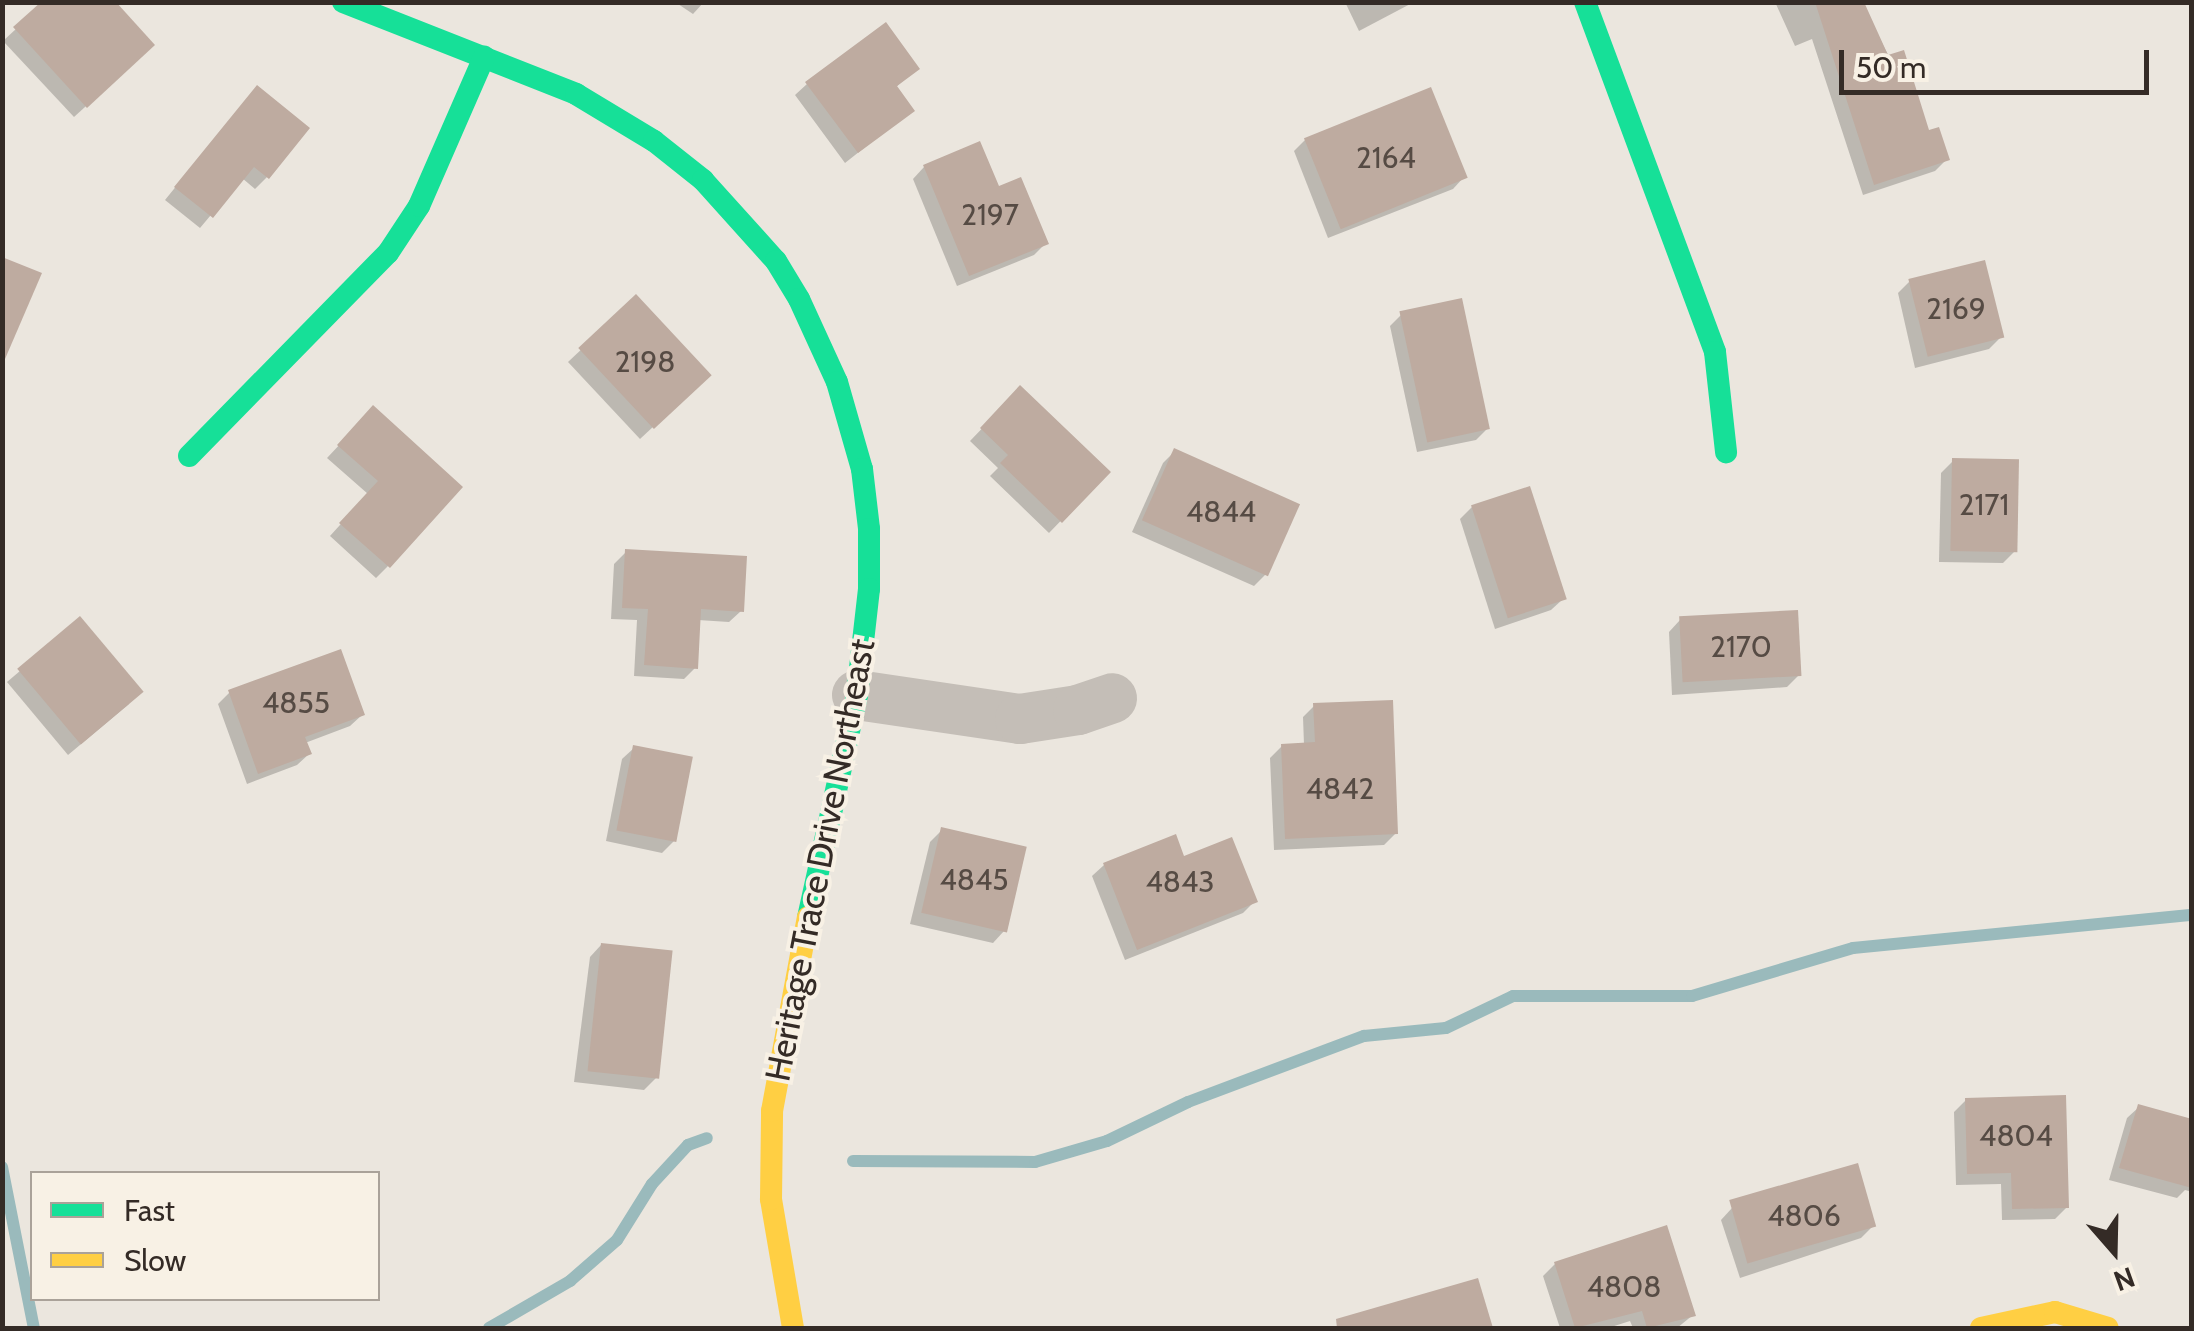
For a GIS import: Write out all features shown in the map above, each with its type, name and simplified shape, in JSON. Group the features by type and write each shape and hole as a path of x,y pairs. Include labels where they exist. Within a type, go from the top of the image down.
{"street":[{"name":"Heritage Trace Drive Northeast","path":"343,2 576,94 654,141 744,220 799,298 838,382 862,469 869,529 869,589 857,695 786,1024 772,1111 771,1199 793,1328"},
{"path":"1585,2 1716,352 1726,452"},
{"path":"189,456 388,253 418,206 484,58"},
{"path":"857,695 1020,719 1078,710 1112,698"},
{"path":"1982,1328 2056,1312 2108,1328"}],"building":[{"path":"41,2 116,2 155,45 87,108 13,27"},
{"path":"1815,2 1864,2 1888,55 1904,50 1929,130 1939,127 1950,160 1874,185"},
{"path":"886,22 920,69 897,86 915,111 858,153 805,82"},
{"path":"257,85 310,128 269,179 254,167 213,218 174,187"},
{"path":"1431,87 1468,178 1341,229 1304,138"},
{"path":"980,141 999,186 1021,177 1049,244 969,276 923,165"},
{"path":"2,257 42,273 2,366"},
{"path":"1985,260 2004,338 1928,357 1908,279"},
{"path":"636,294 712,375 654,429 578,348"},
{"path":"1462,298 1490,429 1427,442 1399,311"},
{"path":"1020,385 1111,472 1062,523 1000,463 1008,455 980,428"},
{"path":"373,405 463,487 390,568 339,523 378,481 337,445"},
{"path":"1174,448 1300,504 1268,576 1142,520"},
{"path":"1952,458 2019,459 2017,552 1950,551"},
{"path":"1530,486 1567,599 1508,618 1471,505"},
{"path":"625,549 747,556 744,612 701,609 698,669 644,665 648,609 622,608"},
{"path":"1798,610 1801,676 1683,682 1679,616"},
{"path":"80,616 144,692 81,745 17,669"},
{"path":"341,649 365,715 305,737 312,754 258,774 228,690"},
{"path":"1393,700 1398,834 1285,839 1281,744 1315,742 1313,703"},
{"path":"633,745 693,757 676,842 616,830"},
{"path":"941,827 1027,847 1007,933 921,913"},
{"path":"1176,834 1184,856 1232,837 1258,902 1137,950 1103,863"},
{"path":"601,943 673,951 659,1079 588,1071"},
{"path":"2066,1095 2069,1208 2012,1209 2011,1173 1967,1174 1965,1098"},
{"path":"2138,1104 2192,1119 2192,1188 2119,1168"},
{"path":"1858,1163 1876,1226 1747,1263 1729,1200"},
{"path":"1667,1225 1696,1316 1647,1328 1642,1311 1575,1328 1554,1262"},
{"path":"1478,1278 1493,1328 1337,1328 1336,1319"}],"waterway":[{"path":"853,1161 1035,1162 1107,1141 1188,1102 1364,1036 1446,1028 1513,996 1692,996 1853,948 2192,915"},
{"path":"489,1328 570,1281 617,1240 652,1184 688,1145 707,1138"},
{"path":"2,1167 34,1328"}],"traffic: fast":[{"path":"343,2 576,94 654,141 703,180 776,261 799,299 837,382 862,469 869,529 869,589 857,695 808,917"},
{"path":"1585,2 1715,352 1726,452"},
{"path":"189,456 388,253 419,206 484,57"}],"traffic: slow":[{"path":"793,1328 771,1199 772,1111 808,917"},
{"path":"1981,1328 2055,1312 2108,1328"}]}
